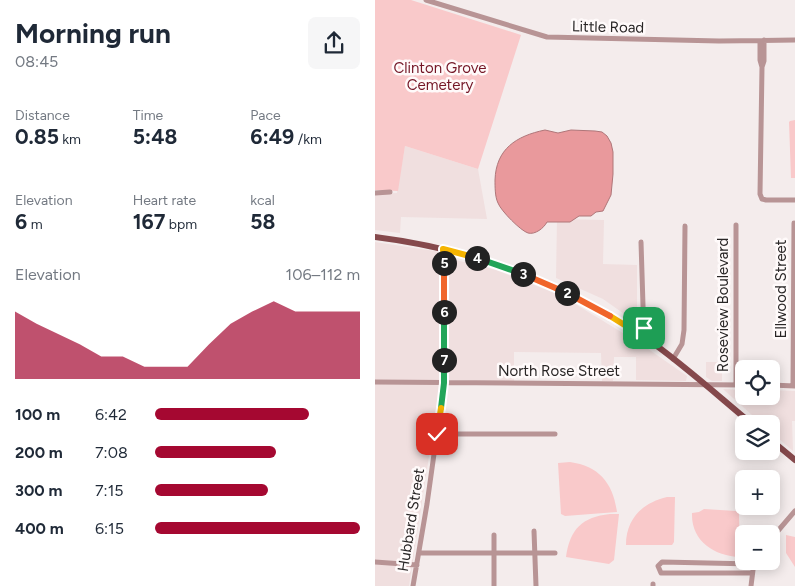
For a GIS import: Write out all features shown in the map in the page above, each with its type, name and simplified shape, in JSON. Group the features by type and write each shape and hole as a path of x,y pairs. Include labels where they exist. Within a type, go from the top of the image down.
{"main road":[{"path":"375,237 443,249 504,267 584,301 644,337 673,358 741,415"},
{"path":"780,448 795,460"}],"street":[{"name":"Little Road","path":"426,0 547,37 795,40"},
{"path":"762,40 761,197 766,200 795,200"},
{"path":"375,193 390,192"},
{"name":"Ellwood Street","path":"794,223 794,386"},
{"name":"Roseview Boulevard","path":"736,225 736,360"},
{"path":"673,358 682,344 684,330 685,226"},
{"path":"641,242 644,337"},
{"name":"Hubbard Street","path":"413,586 444,383 443,249"},
{"name":"North Rose Street","path":"375,382 735,385"},
{"path":"780,385 794,386"},
{"path":"437,434 555,434"},
{"path":"780,528 795,511"},
{"path":"535,531 536,586"},
{"path":"494,535 494,586"},
{"path":"419,553 555,553"},
{"path":"375,562 417,565"},
{"path":"735,563 662,562 657,566 661,573 752,573"},
{"path":"751,586 753,570"}],"shaded area":[{"path":"545,130 558,133 571,130 595,131 602,132 607,136 613,152 611,195 603,211 596,212 591,216 579,216 570,222 547,222 539,231 528,233 511,220 498,203 495,189 496,169 499,160 509,146 525,136"},
{"path":"405,146 478,169 487,219 401,217 400,233 375,230 375,194 397,193"},
{"path":"557,219 604,220 603,264 637,265 637,323 603,299 556,278"},
{"path":"375,242 441,252 440,385 409,586 375,586"},
{"path":"452,259 496,270 562,296 641,344 687,376 686,381 636,380 636,357 614,357 613,381 602,381 601,353 514,352 514,381 447,380 448,260"},
{"path":"706,362 722,362 722,381 712,381 706,377"},
{"path":"723,389 735,390 735,400"},
{"path":"780,390 795,391 795,421 792,421 793,451 780,440 780,415 752,415 741,405 780,405"}],"green space":[{"name":"Clinton Grove Cemetery","path":"375,0 411,0 521,35 478,169 405,146 398,191 375,190"},
{"path":"795,120 795,178 791,178 789,122"},
{"path":"570,462 589,467 603,478 612,493 617,512 565,516 561,514 558,463"},
{"path":"667,497 675,497 674,542 672,545 626,545 629,527 637,514 650,503"},
{"path":"704,509 735,511 735,515 739,515 739,525 735,525 735,556 721,554 713,550 700,539 695,532 692,513"},
{"path":"619,514 614,560 609,564 566,557 571,539 579,526 592,518"},
{"path":"786,535 795,537 795,567 786,553"}],"route":[{"path":"437,434 444,383 443,249 504,267 547,284 584,301 644,337 644,328"}]}
